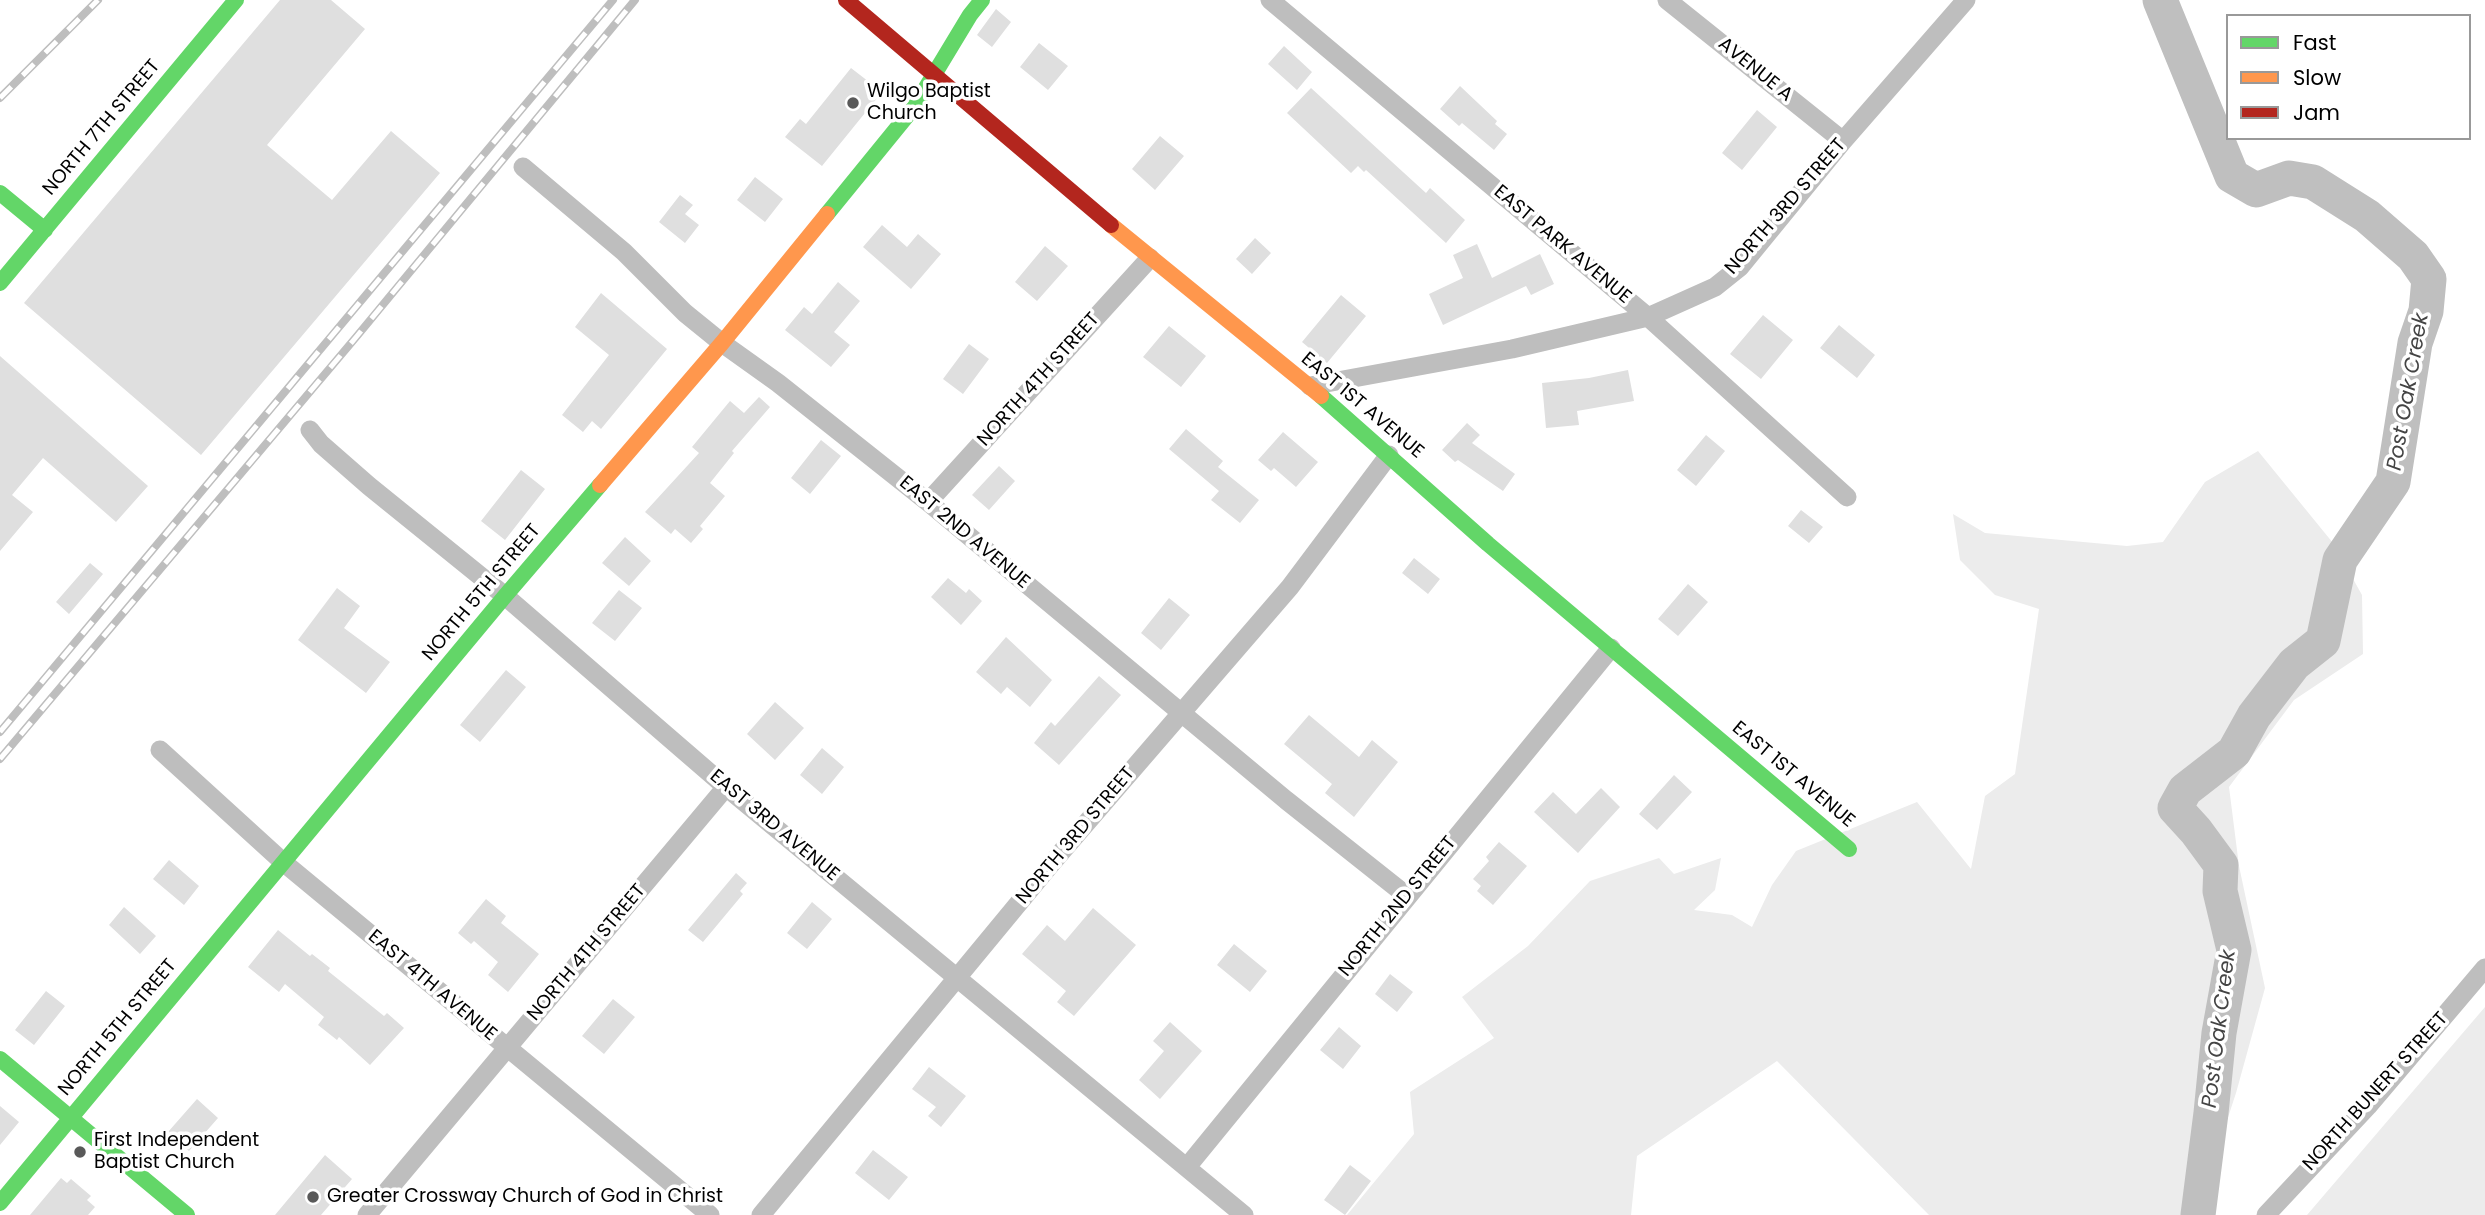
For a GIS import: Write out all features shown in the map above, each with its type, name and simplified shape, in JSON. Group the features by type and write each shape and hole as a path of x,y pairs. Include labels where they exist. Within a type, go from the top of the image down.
{"street":[{"name":"NORTH 7TH STREET","path":"0,283 236,0"},
{"name":"EAST 1ST AVENUE","path":"845,0 1150,258 1310,386 1488,544 1849,849"},
{"name":"NORTH 5TH STREET","path":"0,1203 505,596 722,344 915,106 970,15 982,0"},
{"name":"EAST PARK AVENUE","path":"1270,0 1648,317 1847,497"},
{"name":"AVENUE A","path":"1667,0 1843,141"},
{"name":"NORTH 3RD STREET","path":"1310,386 1512,349 1648,317 1714,287 1740,267 1843,141 1966,0"},
{"name":"EAST 2ND AVENUE","path":"523,167 624,252 685,313 722,344 778,383 928,502 1286,800 1407,896"},
{"path":"0,193 45,230"},
{"name":"NORTH 4TH STREET","path":"928,502 1150,258"},
{"name":"EAST 3RD AVENUE","path":"310,430 321,444 406,518 505,596 726,787 1244,1215"},
{"name":"NORTH 3RD STREET","path":"761,1215 1060,853 1290,587 1389,455"},
{"name":"NORTH 2ND STREET","path":"1187,1167 1611,648"},
{"name":"EAST 4TH AVENUE","path":"160,750 283,862 710,1215"},
{"name":"NORTH 4TH STREET","path":"367,1215 726,787"},
{"name":"NORTH BUNERT STREET","path":"2266,1215 2368,1107 2485,968"},
{"path":"0,1059 187,1215"}],"shaded area":[{"path":"2258,451 2333,543 2362,595 2363,654 2294,700 2229,787 2239,866 2265,988 2236,1093 2196,1215 1929,1215 1777,1061 1637,1156 1631,1215 1347,1215 1414,1134 1410,1092 1494,1038 1462,997 1528,946 1590,881 1659,858 1674,874 1721,858 1715,890 1694,910 1732,915 1752,927 1772,885 1796,851 1917,802 1971,869 1985,796 2015,774 2039,609 1995,595 1960,560 1953,514 1985,533 2127,546 2163,542 2205,482"},
{"path":"2485,1007 2485,1215 2307,1215"}],"building":[{"path":"280,0 331,0 365,29 267,145 332,200 391,131 440,173 201,455 24,303"},
{"path":"996,9 1011,22 992,47 977,35"},
{"path":"1039,43 1068,66 1048,90 1020,67"},
{"path":"1284,46 1312,72 1297,90 1268,64"},
{"path":"851,68 882,92 822,166 785,137 800,119 806,124"},
{"path":"1460,86 1507,134 1494,150 1462,123 1459,126 1440,109"},
{"path":"1311,88 1426,193 1430,188 1465,220 1446,243 1366,170 1364,172 1358,166 1351,173 1287,113"},
{"path":"1757,110 1777,127 1742,170 1722,153"},
{"path":"1160,136 1184,156 1155,190 1132,169"},
{"path":"755,177 783,199 765,222 737,200"},
{"path":"680,195 693,205 685,214 699,225 685,243 659,222"},
{"path":"882,225 907,247 918,234 941,254 911,289 863,247"},
{"path":"1255,238 1271,253 1252,274 1236,259"},
{"path":"1477,244 1492,278 1540,254 1554,284 1531,295 1526,286 1443,325 1429,294 1463,278 1453,255"},
{"path":"1045,246 1068,266 1037,301 1015,282"},
{"path":"838,282 860,301 834,332 850,345 831,367 785,330 804,307 812,314"},
{"path":"601,293 667,349 601,429 592,421 583,432 562,415 609,355 575,327"},
{"path":"1341,295 1366,316 1327,363 1302,342"},
{"path":"1763,315 1793,340 1761,379 1730,354"},
{"path":"1839,325 1875,355 1857,378 1820,348"},
{"path":"1169,326 1206,356 1181,387 1143,357"},
{"path":"969,344 989,359 963,394 943,379"},
{"path":"0,356 148,486 116,522 43,458 12,495 33,512 0,551"},
{"path":"1628,370 1634,401 1577,411 1579,425 1546,428 1542,383"},
{"path":"759,397 770,407 732,451 734,453 710,483 725,496 700,526 703,529 691,543 675,529 671,534 645,512 699,453 692,447 730,401 744,413"},
{"path":"1467,423 1480,435 1472,443 1515,474 1503,491 1458,460 1455,462 1442,450"},
{"path":"1186,429 1223,461 1218,467 1259,500 1240,523 1211,500 1219,491 1169,449"},
{"path":"1283,432 1318,462 1296,487 1274,468 1271,471 1258,460"},
{"path":"1706,435 1725,451 1696,486 1677,470"},
{"path":"821,440 841,456 810,494 791,478"},
{"path":"999,466 1015,481 989,510 972,495"},
{"path":"521,470 545,489 505,540 481,521"},
{"path":"1801,510 1823,527 1809,543 1788,526"},
{"path":"625,537 651,561 629,586 602,563"},
{"path":"1414,558 1440,579 1428,594 1402,573"},
{"path":"90,563 103,574 69,614 56,602"},
{"path":"948,578 966,593 969,589 982,601 961,625 931,597"},
{"path":"1688,584 1708,602 1678,636 1658,619"},
{"path":"337,588 360,606 344,628 390,662 366,693 298,640"},
{"path":"619,590 642,608 615,641 592,623"},
{"path":"1169,598 1190,615 1161,650 1141,633"},
{"path":"1006,637 1052,680 1030,707 1007,687 1001,694 976,672"},
{"path":"506,670 526,687 480,742 460,725"},
{"path":"1099,676 1121,695 1059,765 1034,743 1051,722 1055,726"},
{"path":"775,702 804,728 775,760 747,734"},
{"path":"1309,715 1359,757 1372,740 1398,762 1354,817 1325,793 1332,784 1284,744"},
{"path":"822,748 844,767 822,794 800,775"},
{"path":"1674,775 1692,792 1657,830 1639,814"},
{"path":"1601,788 1620,807 1578,853 1534,812 1553,792 1576,814"},
{"path":"1499,842 1527,866 1493,905 1477,891 1481,886 1473,879 1489,861 1486,857"},
{"path":"169,860 199,886 184,905 153,879"},
{"path":"736,873 747,883 740,891 743,894 703,942 688,930"},
{"path":"486,899 506,916 501,923 539,954 508,992 488,975 498,962 474,941 471,944 458,933"},
{"path":"812,902 832,919 807,949 787,933"},
{"path":"124,907 156,936 140,954 109,925"},
{"path":"1093,908 1136,945 1074,1016 1057,1002 1066,991 1022,954 1047,925 1065,941"},
{"path":"278,930 310,956 312,954 330,968 328,971 384,1016 387,1013 404,1028 370,1065 339,1037 337,1040 318,1025 324,1017 285,984 279,992 248,967"},
{"path":"1234,944 1267,971 1250,992 1217,965"},
{"path":"1390,974 1413,992 1397,1012 1375,994"},
{"path":"46,991 65,1006 34,1045 15,1030"},
{"path":"613,999 635,1017 604,1054 582,1036"},
{"path":"1170,1022 1202,1051 1160,1099 1139,1080 1164,1051 1153,1041"},
{"path":"1339,1027 1361,1046 1343,1069 1320,1050"},
{"path":"929,1067 966,1096 941,1127 928,1116 936,1107 912,1089"},
{"path":"197,1099 218,1118 189,1151 168,1132"},
{"path":"0,1106 19,1122 0,1145"},
{"path":"873,1150 908,1177 889,1200 855,1173"},
{"name":"Greater Crossway Church of God in Christ","path":"325,1155 352,1179 321,1215 275,1215"},
{"path":"1350,1165 1371,1181 1345,1215 1324,1200"},
{"path":"61,1178 67,1183 71,1179 91,1196 87,1200 95,1207 88,1215 30,1215"}],"waterway":[{"name":"Post Oak Creek","path":"2160,0 2232,176 2256,190 2289,178 2313,182 2367,216 2413,256 2429,279 2426,311 2415,343 2393,482 2340,560 2323,641 2294,664 2254,716 2234,752 2185,790 2175,808 2221,865 2220,891 2234,950 2219,1033 2198,1215"}],"railway":[{"path":"0,98 98,0"},
{"path":"0,732 613,0"},
{"path":"0,759 357,336 635,0"}],"traffic: fast":[{"path":"0,283 236,0"},
{"path":"827,214 915,106 970,15 982,0"},
{"path":"0,193 45,230"},
{"path":"1321,396 1488,544 1849,849"},
{"path":"0,1203 600,485"},
{"path":"0,1059 187,1215"}],"traffic: slow":[{"path":"600,485 722,343 827,214"},
{"path":"1111,225 1321,396"}],"traffic: jam":[{"path":"846,0 1111,225"}],"place":[{"name":"Wilgo Baptist Church","path":"853,103"},
{"name":"First Independent Baptist Church","path":"80,1152"},
{"name":"Greater Crossway Church of God in Christ","path":"313,1197"}]}
